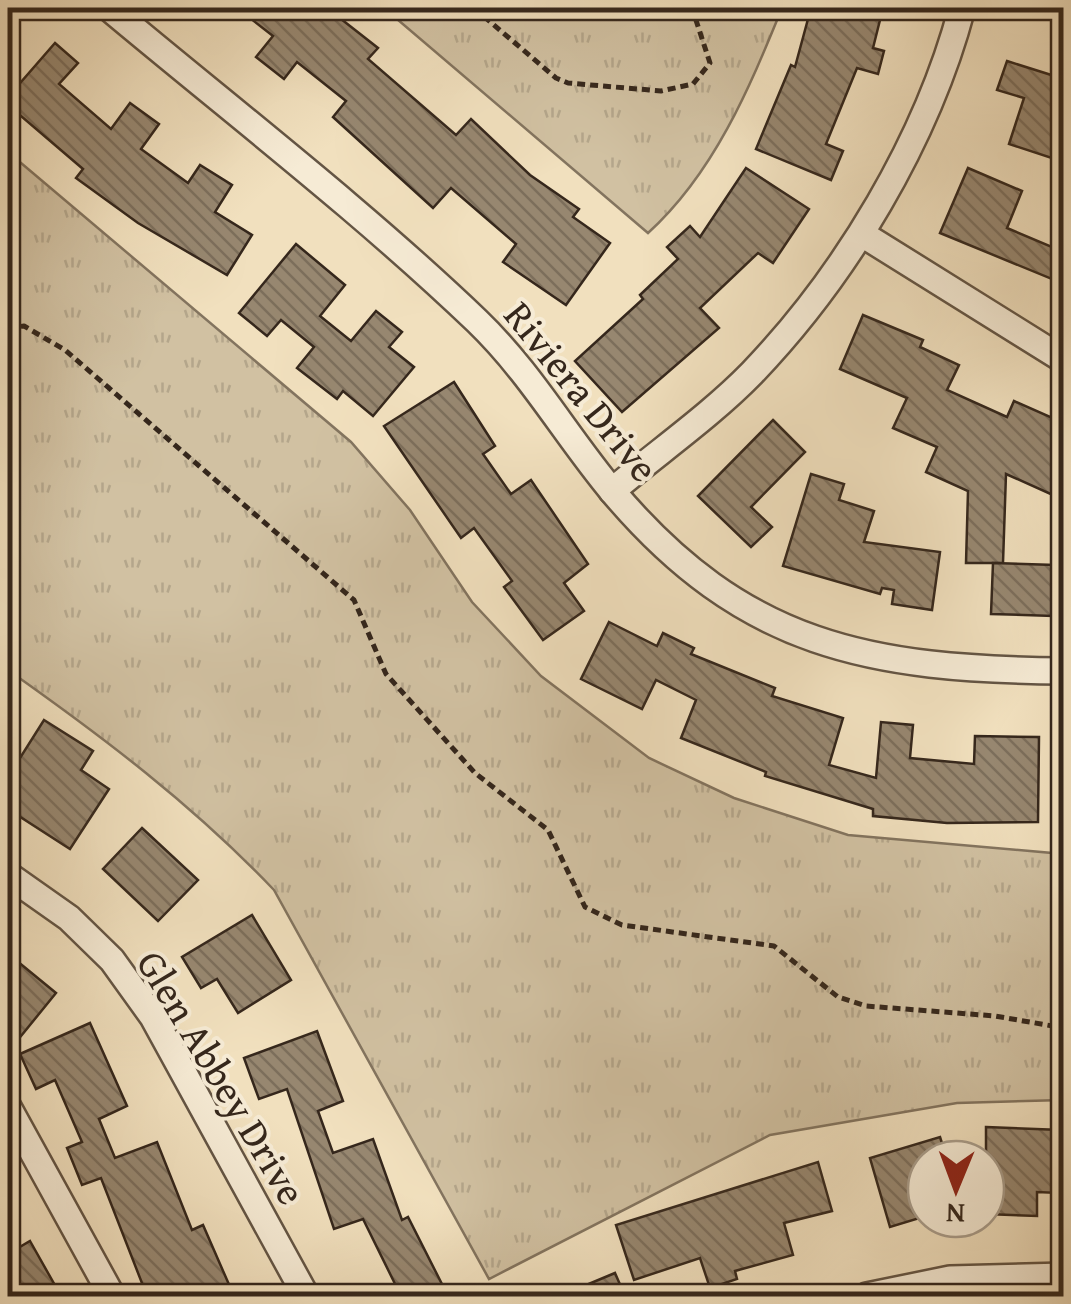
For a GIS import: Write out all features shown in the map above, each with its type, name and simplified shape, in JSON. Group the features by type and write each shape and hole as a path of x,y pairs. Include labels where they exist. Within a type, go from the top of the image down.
{"street":[{"name":"Riviera Drive","path":"110,8 425,272 480,324 530,376 612,491 684,568 774,624 874,659 972,670 1064,672"},
{"path":"612,491 750,375 812,304 862,234 929,101 962,8"},
{"path":"862,234 1064,360"},
{"name":"Glen Abbey Drive","path":"8,875 69,918 112,960 153,1018 306,1296"},
{"path":"8,1107 112,1296"},
{"path":"867,1296 950,1279 1053,1282"}],"path":[{"path":"474,8 556,78 582,86 661,92 694,84 710,62 692,8"},
{"path":"8,328 24,326 65,350 354,600 386,674 476,772 548,830 584,907 622,926 774,946 838,997 866,1006 994,1016 1064,1028"}],"green space":[{"path":"384,8 782,8 743,99 711,157 648,233"},
{"path":"8,152 351,442 410,510 472,602 541,676 649,758 734,798 848,835 1063,854 1063,1100 957,1103 770,1135 489,1279 274,890 212,829 146,773 8,670"}],"building":[{"path":"237,8 327,8 378,48 368,59 456,135 471,119 530,175 579,209 573,217 610,243 566,305 503,262 516,244 451,188 433,208 333,117 346,101 297,62 284,79 256,57 273,36"},
{"path":"811,8 883,8 873,48 884,51 878,74 857,68 826,144 843,151 831,180 756,149 791,65 795,67"},
{"path":"55,43 78,63 59,84 111,129 130,103 159,124 141,149 188,183 200,165 232,185 215,212 252,235 227,275 138,223 76,178 83,169 8,105 8,97"},
{"path":"1007,61 1064,79 1064,162 1009,144 1024,98 997,90"},
{"path":"746,168 809,209 773,263 758,253 700,308 719,328 622,412 575,361 643,299 640,295 678,259 667,247 690,226 700,237"},
{"path":"968,168 1022,191 1007,228 1064,252 1064,284 940,233"},
{"path":"296,244 345,285 320,316 351,341 376,311 402,332 389,347 414,367 373,416 343,391 337,399 297,368 314,347 281,320 267,336 239,313"},
{"path":"863,315 923,340 920,347 959,365 947,390 1007,417 1014,401 1064,423 1064,500 1006,474 1003,563 966,563 968,491 926,472 937,447 893,428 907,398 840,369"},
{"path":"454,382 495,446 483,454 511,494 531,480 588,564 564,583 584,611 543,640 504,587 512,581 474,528 461,538 384,426"},
{"path":"773,420 805,452 751,507 772,527 751,547 698,496"},
{"path":"811,474 844,484 839,500 874,511 864,542 940,552 932,610 892,604 894,590 882,588 880,594 783,566"},
{"path":"993,563 1055,565 1053,616 991,614"},
{"path":"609,622 657,646 663,633 694,648 691,654 775,688 772,696 843,718 829,765 876,778 881,722 913,725 910,758 974,764 975,736 1039,737 1038,822 947,823 873,816 873,809 765,776 766,772 681,738 696,700 656,680 642,709 581,679"},
{"path":"44,720 93,751 81,770 109,789 70,849 8,809 8,777"},
{"path":"142,828 198,880 158,921 103,869"},
{"path":"252,915 291,980 238,1013 217,979 201,988 182,957"},
{"path":"17,961 56,993 8,1052 8,971"},
{"path":"90,1023 127,1106 99,1119 115,1158 157,1142 192,1230 203,1225 234,1296 147,1296 101,1178 82,1185 67,1148 82,1142 55,1080 36,1089 20,1054"},
{"path":"317,1031 343,1101 318,1111 333,1153 373,1139 402,1220 408,1217 448,1296 401,1296 363,1219 334,1229 287,1089 259,1099 244,1058"},
{"path":"986,1127 1061,1130 1059,1193 1037,1192 1037,1216 1006,1215 1006,1139 986,1139"},
{"path":"906,1147 906,1222 890,1227 870,1158"},
{"path":"818,1162 832,1211 784,1223 793,1255 735,1271 737,1279 710,1288 700,1258 634,1280 616,1225"},
{"path":"30,1241 61,1296 8,1296 8,1254"},
{"path":"615,1273 625,1296 560,1296"}]}
